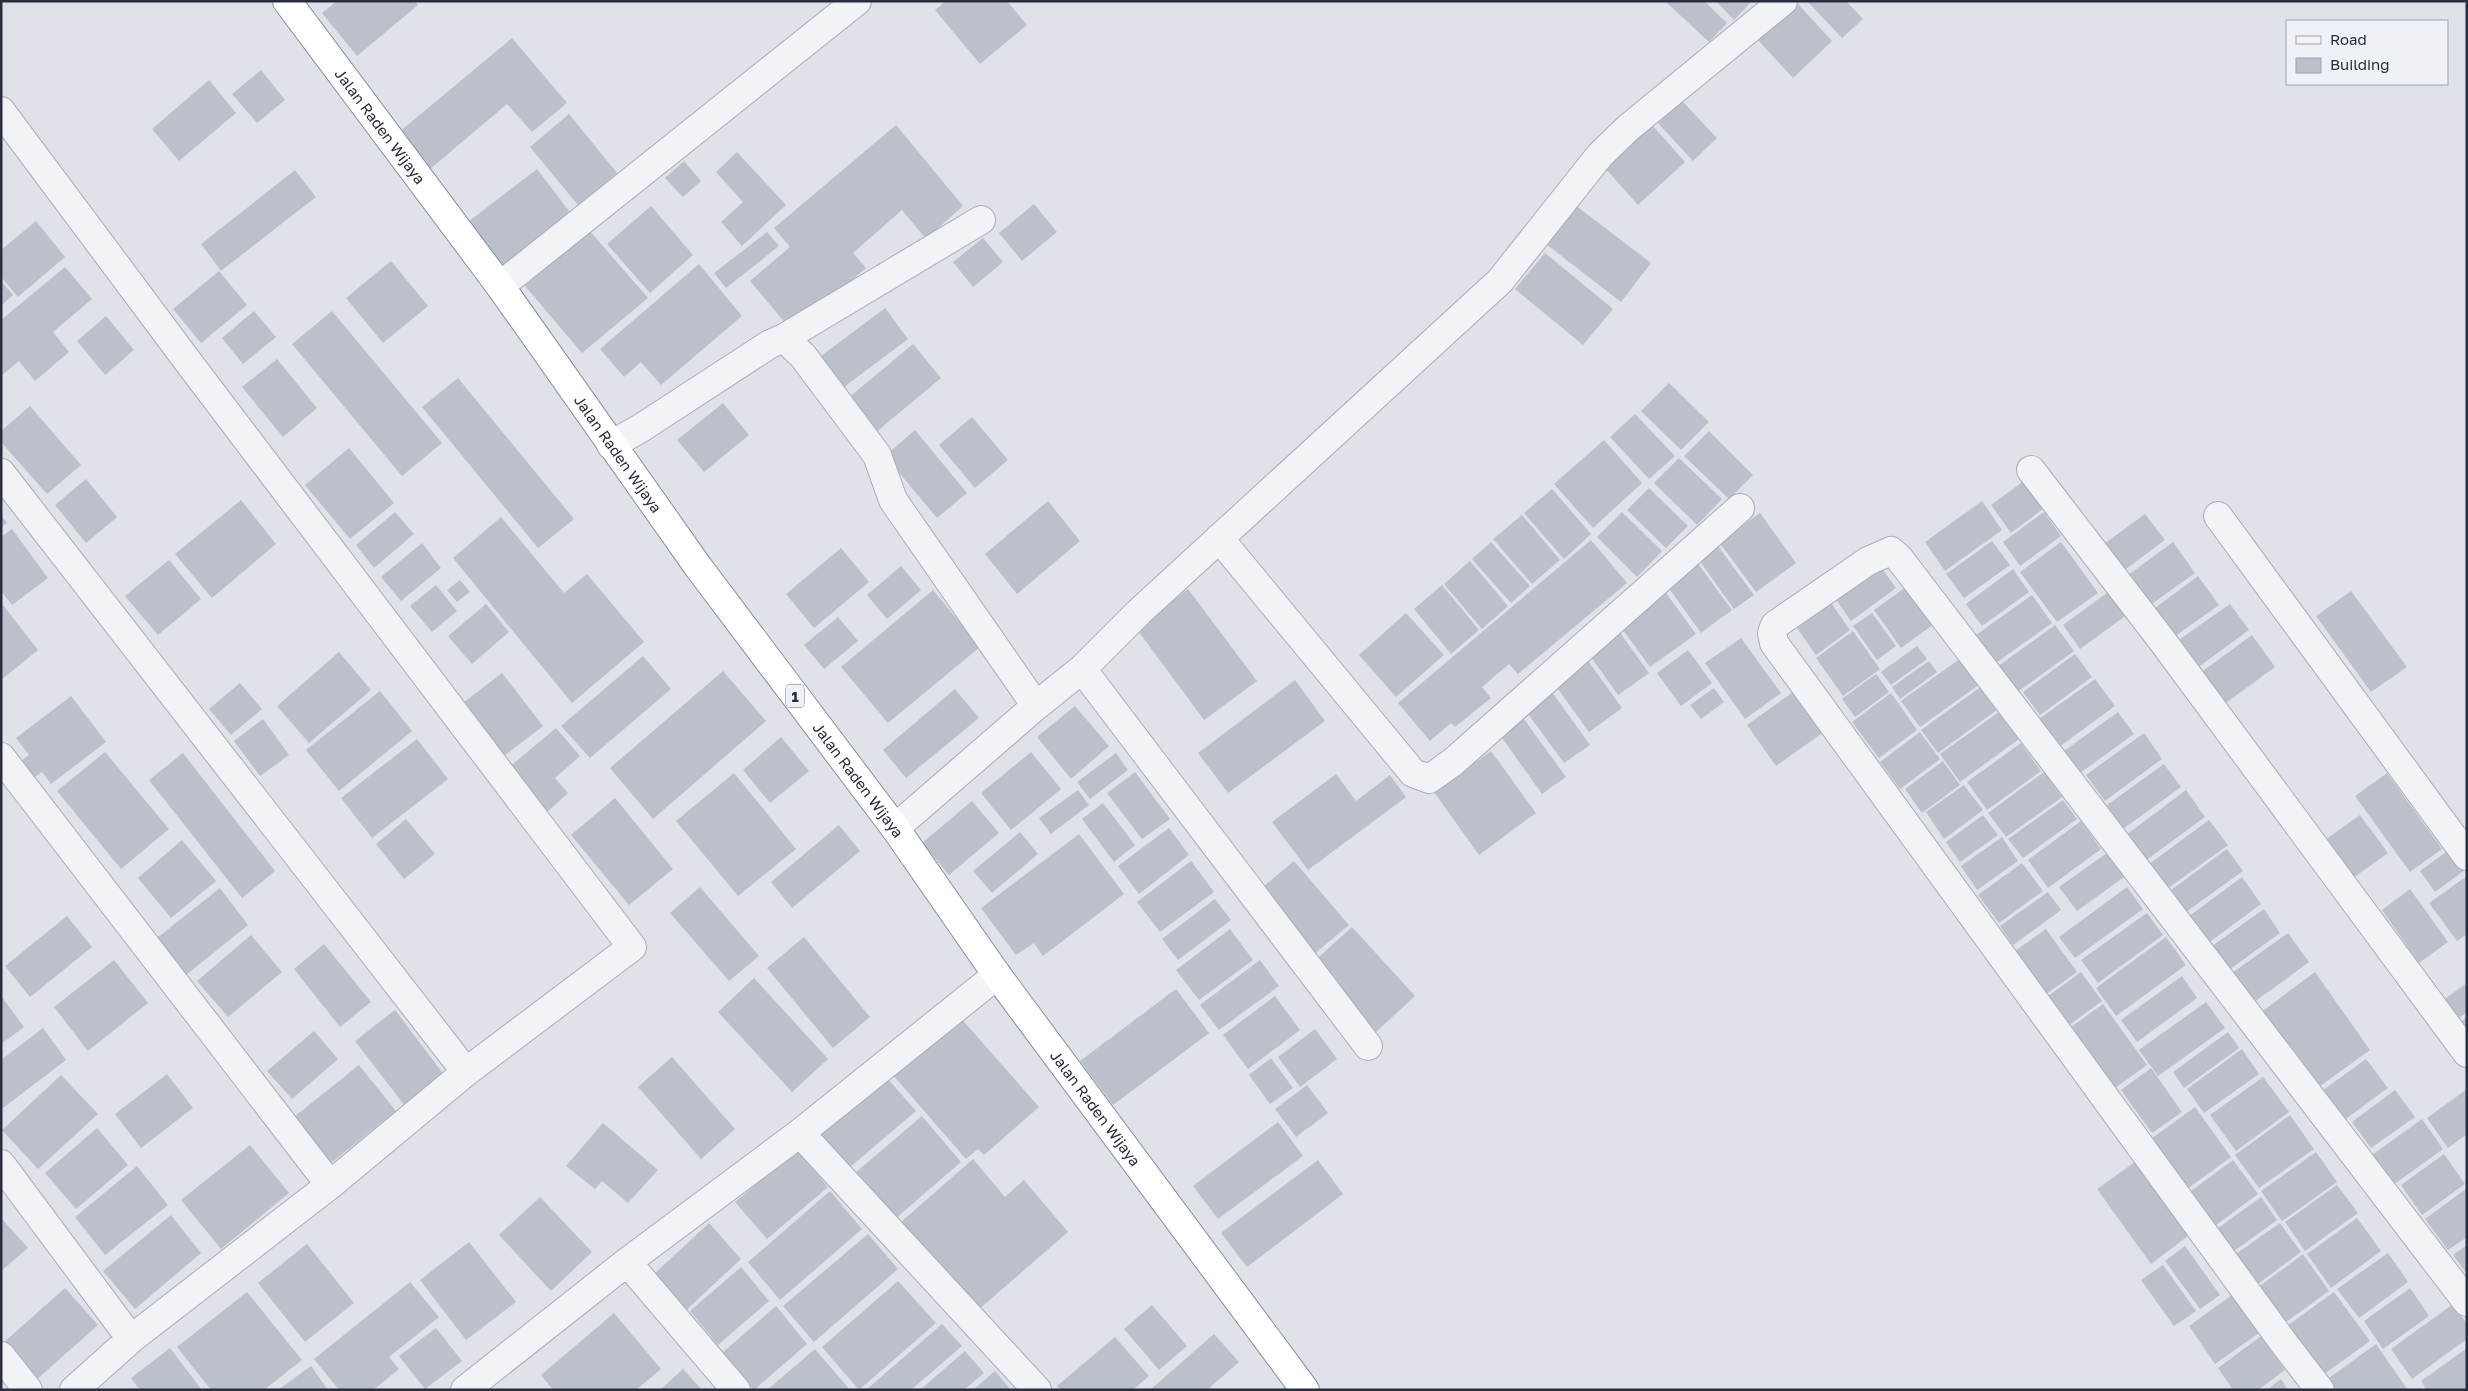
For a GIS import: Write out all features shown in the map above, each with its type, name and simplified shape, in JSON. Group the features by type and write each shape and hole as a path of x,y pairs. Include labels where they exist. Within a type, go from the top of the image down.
{"highway":[{"name":"Jalan Raden Wijaya","path":"287,1 500,286 699,568 894,828 997,976 1305,1390"}],"street":[{"path":"500,286 857,1"},
{"path":"894,828 1082,668 1139,612 1492,288 1600,155 1628,128 1783,1"},
{"path":"1,111 189,364 632,947 466,1072 330,1185 131,1339 74,1390"},
{"path":"611,445 641,428 770,344 784,338 982,220"},
{"path":"784,338 803,356 877,455 893,500 1036,706"},
{"path":"2031,470 2161,639 2467,1052"},
{"path":"1,473 466,1072"},
{"path":"1219,538 1413,773 1429,779 1453,762 1740,508"},
{"path":"2218,516 2467,856"},
{"path":"2320,1390 2282,1342 1774,643 1772,633 1775,625 1868,560 1891,551 1899,558 2467,1302"},
{"path":"1082,668 1368,1046"},
{"path":"1,757 330,1185"},
{"path":"465,1390 627,1262 800,1133 997,976"},
{"path":"800,1133 1037,1390"},
{"path":"1,1164 131,1339"},
{"path":"627,1262 736,1390"},
{"path":"1,1356 28,1390"}],"building":[{"path":"337,1 415,1 418,5 357,56 322,13"},
{"path":"946,1 1007,1 1027,25 980,64 935,10"},
{"path":"1665,1 1704,1 1727,23 1709,42"},
{"path":"1716,1 1752,1 1734,20"},
{"path":"1807,1 1846,1 1863,19 1842,38"},
{"path":"1798,4 1832,41 1793,78 1758,40"},
{"path":"512,38 567,103 532,132 507,104 429,170 398,133"},
{"path":"261,70 285,100 257,123 232,94"},
{"path":"209,80 236,113 179,161 152,129"},
{"path":"1682,101 1717,138 1693,161 1658,123"},
{"path":"569,114 617,173 578,205 530,147"},
{"path":"896,125 963,206 926,239 902,210 853,253 866,268 792,331 750,281 790,247 774,228"},
{"path":"1652,125 1685,162 1638,205 1605,168"},
{"path":"737,152 786,205 742,246 721,222 743,202 716,172"},
{"path":"684,161 701,181 683,197 665,178"},
{"path":"537,169 572,215 502,267 468,222"},
{"path":"295,170 316,197 221,271 201,244"},
{"path":"1034,204 1057,232 1022,261 999,233"},
{"path":"1575,205 1651,263 1621,302 1546,244"},
{"path":"651,206 693,255 650,293 607,244"},
{"path":"36,221 65,257 18,297 1,277 1,250"},
{"path":"589,230 648,298 582,353 525,286"},
{"path":"767,232 779,246 726,288 714,273"},
{"path":"983,238 1003,262 973,287 953,262"},
{"path":"1545,253 1613,309 1583,345 1515,289"},
{"path":"391,261 428,306 383,343 346,298"},
{"path":"699,264 742,316 661,385 641,362 624,377 600,349"},
{"path":"65,267 92,299 53,332 69,352 35,381 19,361 1,376 1,320"},
{"path":"219,271 247,305 201,343 173,309"},
{"path":"1,281 13,295 1,306"},
{"path":"885,308 908,339 840,390 817,359"},
{"path":"254,311 276,337 243,364 222,338"},
{"path":"332,311 442,443 402,476 292,344"},
{"path":"106,316 134,350 105,375 77,341"},
{"path":"913,344 941,378 875,433 847,399"},
{"path":"277,359 317,408 283,437 242,387"},
{"path":"458,378 574,519 538,548 422,407"},
{"path":"1669,383 1709,422 1681,450 1641,411"},
{"path":"723,403 749,435 704,472 677,440"},
{"path":"30,406 81,465 47,494 1,442 1,431"},
{"path":"1635,414 1675,456 1649,479 1610,437"},
{"path":"972,417 1008,460 975,488 939,445"},
{"path":"915,430 967,493 937,518 885,456"},
{"path":"1709,431 1753,475 1729,499 1684,456"},
{"path":"1604,440 1642,483 1593,528 1554,484"},
{"path":"349,448 394,503 350,539 305,485"},
{"path":"1679,458 1722,499 1697,525 1654,483"},
{"path":"2028,478 2047,506 2011,533 1991,505"},
{"path":"86,479 117,517 86,543 55,505"},
{"path":"1649,488 1688,526 1666,548 1627,510"},
{"path":"1552,489 1591,534 1564,559 1524,513"},
{"path":"241,500 276,544 212,598 175,554"},
{"path":"1048,501 1080,541 1017,594 985,554"},
{"path":"1982,501 2002,530 1945,571 1925,542"},
{"path":"395,512 414,534 374,568 356,545"},
{"path":"1622,512 1662,551 1637,577 1597,537"},
{"path":"2044,512 2061,536 2020,566 2003,542"},
{"path":"1760,513 1796,563 1756,592 1719,542"},
{"path":"2145,514 2165,540 2119,574 2100,547"},
{"path":"1,515 7,523 1,527"},
{"path":"1522,515 1560,560 1532,584 1493,539"},
{"path":"501,517 564,593 587,574 644,642 572,703 453,558"},
{"path":"12,529 48,578 12,605 1,591 1,537"},
{"path":"1591,540 1627,583 1518,674 1509,664 1482,687 1491,698 1455,727 1451,723 1430,741 1398,703"},
{"path":"1992,541 2010,565 1964,598 1946,574"},
{"path":"1491,542 1530,586 1511,603 1472,559"},
{"path":"2061,542 2098,593 2057,622 2020,572"},
{"path":"2173,542 2195,573 2146,608 2124,578"},
{"path":"422,543 441,568 401,601 381,577"},
{"path":"1718,546 1754,595 1734,609 1699,560"},
{"path":"841,548 869,582 814,628 786,594"},
{"path":"169,560 201,599 158,635 125,596"},
{"path":"1470,561 1508,606 1482,629 1444,584"},
{"path":"1696,561 1732,610 1701,633 1666,584"},
{"path":"901,566 921,590 887,619 867,595"},
{"path":"1880,566 1896,588 1851,621 1835,598"},
{"path":"2013,569 2029,592 1982,626 1966,604"},
{"path":"2198,576 2219,605 2171,639 2151,611"},
{"path":"460,580 470,592 457,602 447,590"},
{"path":"436,585 457,611 432,632 410,606"},
{"path":"1442,585 1479,630 1451,654 1414,609"},
{"path":"1906,587 1934,624 1901,648 1874,610"},
{"path":"1188,589 1257,681 1204,720 1136,628"},
{"path":"933,590 980,647 888,723 841,667"},
{"path":"2111,590 2128,614 2080,649 2063,625"},
{"path":"2351,591 2407,667 2371,692 2316,616"},
{"path":"1666,593 1696,634 1650,667 1620,626"},
{"path":"2032,595 2052,623 1996,663 1976,635"},
{"path":"1831,603 1850,630 1816,655 1797,628"},
{"path":"486,604 509,632 472,664 448,636"},
{"path":"2230,604 2249,630 2193,671 2173,644"},
{"path":"3,605 38,650 1,680 1,606"},
{"path":"1406,613 1444,655 1396,697 1359,655"},
{"path":"1872,613 1896,646 1877,660 1853,626"},
{"path":"838,617 858,641 824,669 804,645"},
{"path":"2055,625 2074,651 2016,693 1997,667"},
{"path":"1618,630 1649,673 1618,695 1588,653"},
{"path":"1853,631 1880,669 1843,696 1816,658"},
{"path":"2252,635 2275,667 2219,708 2196,676"},
{"path":"1741,638 1781,693 1745,719 1705,663"},
{"path":"1917,646 1927,659 1891,685 1881,672"},
{"path":"1688,650 1712,683 1681,706 1657,673"},
{"path":"339,652 371,690 309,743 277,706"},
{"path":"2075,654 2092,677 2040,715 2023,692"},
{"path":"643,656 671,689 590,758 561,726"},
{"path":"1586,658 1622,708 1589,732 1553,682"},
{"path":"1961,658 1980,684 1920,727 1901,701"},
{"path":"1929,661 1937,672 1900,699 1892,687"},
{"path":"723,671 766,721 653,819 610,768"},
{"path":"502,673 543,726 505,755 464,702"},
{"path":"1876,674 1889,692 1855,717 1842,699"},
{"path":"2095,679 2115,706 2059,747 2039,719"},
{"path":"1295,680 1325,721 1228,793 1198,753"},
{"path":"240,683 262,709 231,735 209,709"},
{"path":"1982,686 1998,709 1938,753 1921,730"},
{"path":"1714,688 1724,702 1701,719 1690,705"},
{"path":"955,689 979,718 906,778 883,750"},
{"path":"1796,690 1825,731 1776,766 1747,725"},
{"path":"380,691 412,731 339,791 306,750"},
{"path":"1552,692 1590,745 1564,763 1526,711"},
{"path":"1891,693 1917,730 1879,758 1852,722"},
{"path":"71,696 106,742 51,784 42,772 27,783 13,767 29,755 16,738"},
{"path":"1075,706 1109,746 1071,779 1037,737"},
{"path":"1999,712 2019,739 1960,782 1940,754"},
{"path":"2118,712 2134,734 2080,773 2064,751"},
{"path":"1523,718 1566,777 1542,794 1500,735"},
{"path":"263,719 289,755 260,776 234,741"},
{"path":"556,728 580,756 555,778 568,793 545,814 507,769"},
{"path":"1920,732 1940,759 1900,789 1880,762"},
{"path":"2144,733 2162,759 2105,801 2086,775"},
{"path":"781,737 809,771 770,803 743,770"},
{"path":"417,739 448,779 372,838 341,798"},
{"path":"2021,743 2041,771 1987,810 1967,782"},
{"path":"1491,751 1536,813 1479,855 1434,792"},
{"path":"105,752 169,829 121,869 57,791"},
{"path":"1031,752 1061,789 1011,830 981,793"},
{"path":"183,753 275,871 242,898 149,780"},
{"path":"1116,753 1128,770 1090,799 1077,782"},
{"path":"1943,761 1960,785 1922,813 1905,789"},
{"path":"2164,764 2181,787 2123,829 2107,805"},
{"path":"1135,772 1170,819 1142,839 1107,793"},
{"path":"2044,772 2062,797 2006,837 1988,813"},
{"path":"734,773 796,849 738,896 676,821"},
{"path":"2387,773 2442,849 2410,872 2355,796"},
{"path":"1336,774 1356,801 1390,775 1406,797 1308,870 1272,822"},
{"path":"1964,785 1983,810 1944,839 1926,812"},
{"path":"1078,790 1089,805 1051,834 1039,818"},
{"path":"2186,790 2205,817 2145,861 2126,835"},
{"path":"615,798 673,869 629,905 571,835"},
{"path":"2063,800 2077,819 2023,858 2008,839"},
{"path":"972,801 999,833 949,875 922,843"},
{"path":"1103,803 1135,845 1114,862 1082,819"},
{"path":"1983,815 1998,835 1960,862 1946,842"},
{"path":"2360,815 2388,853 2353,878 2325,840"},
{"path":"406,819 435,854 404,879 376,844"},
{"path":"2209,820 2228,845 2167,889 2149,864"},
{"path":"2081,821 2101,849 2048,888 2028,860"},
{"path":"839,825 860,851 792,908 771,882"},
{"path":"1169,828 1189,855 1139,894 1118,866"},
{"path":"1020,832 1038,854 992,893 973,871"},
{"path":"1079,834 1124,894 1043,956 1034,943 1016,955 981,908"},
{"path":"2002,837 2018,861 1977,890 1961,866"},
{"path":"182,840 216,881 171,918 138,878"},
{"path":"2227,849 2243,871 2186,912 2171,890"},
{"path":"2450,849 2465,870 2435,892 2420,871"},
{"path":"2107,853 2124,877 2077,911 2059,887"},
{"path":"1191,861 1214,892 1160,932 1137,902"},
{"path":"1294,861 1349,925 1312,956 1257,892"},
{"path":"2022,863 2043,891 1999,923 1978,895"},
{"path":"2467,876 2467,934 2457,941 2429,903"},
{"path":"2242,877 2261,904 2207,944 2188,917"},
{"path":"700,887 759,956 729,981 670,913"},
{"path":"2127,887 2143,909 2075,958 2059,937"},
{"path":"220,888 248,925 186,975 157,938"},
{"path":"2410,889 2448,942 2419,963 2382,910"},
{"path":"2048,892 2061,910 2013,945 2000,926"},
{"path":"1215,899 1231,920 1178,960 1162,939"},
{"path":"2264,909 2280,933 2229,970 2212,946"},
{"path":"2147,913 2163,935 2098,983 2081,960"},
{"path":"67,916 92,947 30,997 5,966"},
{"path":"1352,927 1415,996 1376,1032 1312,963"},
{"path":"1230,929 1253,960 1199,1000 1176,970"},
{"path":"2046,929 2077,972 2042,997 2011,954"},
{"path":"2288,933 2309,962 2253,1003 2232,973"},
{"path":"251,935 282,972 228,1017 197,981"},
{"path":"804,937 870,1017 833,1048 767,968"},
{"path":"2166,937 2186,965 2116,1016 2096,988"},
{"path":"324,944 371,1002 340,1027 294,969"},
{"path":"114,960 148,1003 88,1051 54,1007"},
{"path":"1260,960 1279,986 1219,1030 1200,1005"},
{"path":"2081,972 2102,1001 2061,1031 2040,1002"},
{"path":"2315,972 2370,1050 2316,1089 2260,1013"},
{"path":"2182,976 2197,998 2137,1042 2121,1020"},
{"path":"754,978 828,1059 792,1092 718,1012"},
{"path":"2467,983 2467,1012 2452,1023 2439,1003"},
{"path":"1176,989 1209,1033 1113,1105 1080,1061"},
{"path":"1,996 24,1027 1,1044"},
{"path":"1275,996 1300,1030 1248,1069 1223,1035"},
{"path":"2206,1002 2225,1028 2158,1076 2139,1050"},
{"path":"2103,1004 2147,1065 2115,1088 2071,1027"},
{"path":"395,1010 445,1076 405,1106 355,1041"},
{"path":"959,1016 1039,1107 984,1155 978,1149 966,1159 892,1074"},
{"path":"2467,1017 2467,1035 2458,1024"},
{"path":"43,1028 66,1060 3,1108 1,1106 1,1060"},
{"path":"1315,1029 1337,1059 1300,1087 1278,1057"},
{"path":"314,1031 338,1059 292,1099 267,1071"},
{"path":"2228,1032 2239,1048 2184,1088 2173,1072"},
{"path":"2242,1049 2259,1074 2204,1113 2187,1089"},
{"path":"672,1057 735,1129 701,1159 638,1087"},
{"path":"1271,1058 1293,1088 1270,1104 1249,1075"},
{"path":"2366,1059 2388,1088 2343,1121 2322,1091"},
{"path":"359,1065 396,1111 326,1167 289,1121"},
{"path":"2151,1068 2182,1112 2152,1133 2121,1090"},
{"path":"880,1070 916,1111 849,1168 814,1127"},
{"path":"167,1074 193,1108 141,1148 115,1114"},
{"path":"61,1075 98,1114 38,1169 2,1130"},
{"path":"2263,1077 2289,1112 2236,1151 2210,1115"},
{"path":"1307,1085 1328,1113 1296,1137 1275,1109"},
{"path":"2467,1089 2467,1134 2448,1148 2427,1118"},
{"path":"2395,1090 2415,1117 2371,1148 2352,1122"},
{"path":"2195,1107 2231,1157 2187,1189 2151,1139"},
{"path":"2290,1115 2314,1149 2259,1188 2235,1155"},
{"path":"922,1116 961,1162 895,1219 855,1173"},
{"path":"2422,1119 2443,1149 2393,1185 2372,1155"},
{"path":"1278,1122 1303,1156 1218,1219 1193,1186"},
{"path":"603,1123 658,1170 628,1203 602,1181 595,1189 566,1166"},
{"path":"97,1128 128,1165 76,1209 45,1173"},
{"path":"250,1145 289,1193 221,1249 181,1200"},
{"path":"797,1150 828,1187 767,1239 735,1202"},
{"path":"2316,1152 2337,1182 2282,1221 2261,1191"},
{"path":"2444,1154 2465,1184 2422,1215 2401,1185"},
{"path":"973,1159 1005,1197 1024,1180 1068,1232 977,1311 901,1222"},
{"path":"1318,1160 1343,1194 1247,1267 1221,1233"},
{"path":"2233,1160 2258,1194 2212,1228 2187,1194"},
{"path":"2135,1162 2188,1236 2151,1264 2097,1189"},
{"path":"137,1166 168,1205 105,1255 75,1217"},
{"path":"2337,1185 2358,1213 2305,1251 2285,1222"},
{"path":"2467,1188 2467,1237 2448,1250 2425,1219"},
{"path":"830,1191 862,1229 780,1300 748,1262"},
{"path":"540,1197 592,1252 551,1291 499,1235"},
{"path":"2261,1197 2277,1220 2230,1254 2214,1231"},
{"path":"171,1215 201,1253 135,1309 103,1271"},
{"path":"1,1218 28,1248 1,1271"},
{"path":"2357,1218 2381,1251 2331,1288 2307,1254"},
{"path":"709,1223 741,1259 683,1313 651,1277"},
{"path":"2280,1223 2301,1252 2255,1286 2233,1256"},
{"path":"868,1234 898,1269 814,1342 783,1306"},
{"path":"469,1242 516,1302 466,1340 420,1280"},
{"path":"307,1244 354,1303 305,1342 258,1283"},
{"path":"2467,1245 2467,1274 2453,1255"},
{"path":"2185,1246 2220,1295 2200,1309 2165,1261"},
{"path":"2388,1253 2408,1282 2359,1318 2337,1289"},
{"path":"2303,1254 2329,1291 2286,1322 2260,1286"},
{"path":"2163,1265 2196,1311 2174,1326 2141,1280"},
{"path":"741,1267 769,1301 718,1345 690,1311"},
{"path":"898,1281 936,1323 859,1390 822,1347"},
{"path":"410,1282 439,1317 389,1357 399,1369 373,1390 339,1390 314,1359"},
{"path":"65,1288 98,1325 35,1381 2,1344"},
{"path":"2410,1288 2429,1316 2383,1349 2364,1321"},
{"path":"247,1292 302,1360 264,1390 211,1390 177,1347"},
{"path":"2334,1292 2370,1341 2320,1377 2284,1328"},
{"path":"2232,1295 2259,1333 2215,1364 2189,1326"},
{"path":"2453,1304 2467,1324 2467,1339 2412,1379 2391,1349"},
{"path":"1152,1305 1187,1346 1159,1370 1124,1329"},
{"path":"776,1306 807,1344 754,1390 722,1353"},
{"path":"614,1313 661,1369 636,1390 553,1390 541,1375"},
{"path":"942,1324 962,1346 911,1390 866,1390"},
{"path":"436,1328 462,1361 425,1389 399,1356"},
{"path":"1214,1334 1239,1362 1207,1390 1150,1390"},
{"path":"2261,1336 2285,1370 2258,1390 2233,1390 2218,1368"},
{"path":"1115,1337 1149,1376 1133,1390 1061,1390 1057,1386"},
{"path":"2376,1344 2408,1390 2327,1390 2322,1383"},
{"path":"170,1348 202,1390 140,1390 131,1378"},
{"path":"2467,1348 2467,1390 2427,1390 2421,1381"},
{"path":"815,1349 850,1390 767,1390"},
{"path":"965,1351 984,1373 964,1390 920,1390"},
{"path":"311,1366 328,1390 278,1390"},
{"path":"683,1369 702,1390 660,1390"},
{"path":"995,1371 1011,1390 973,1390"},
{"path":"2281,1379 2288,1390 2267,1390"}]}
